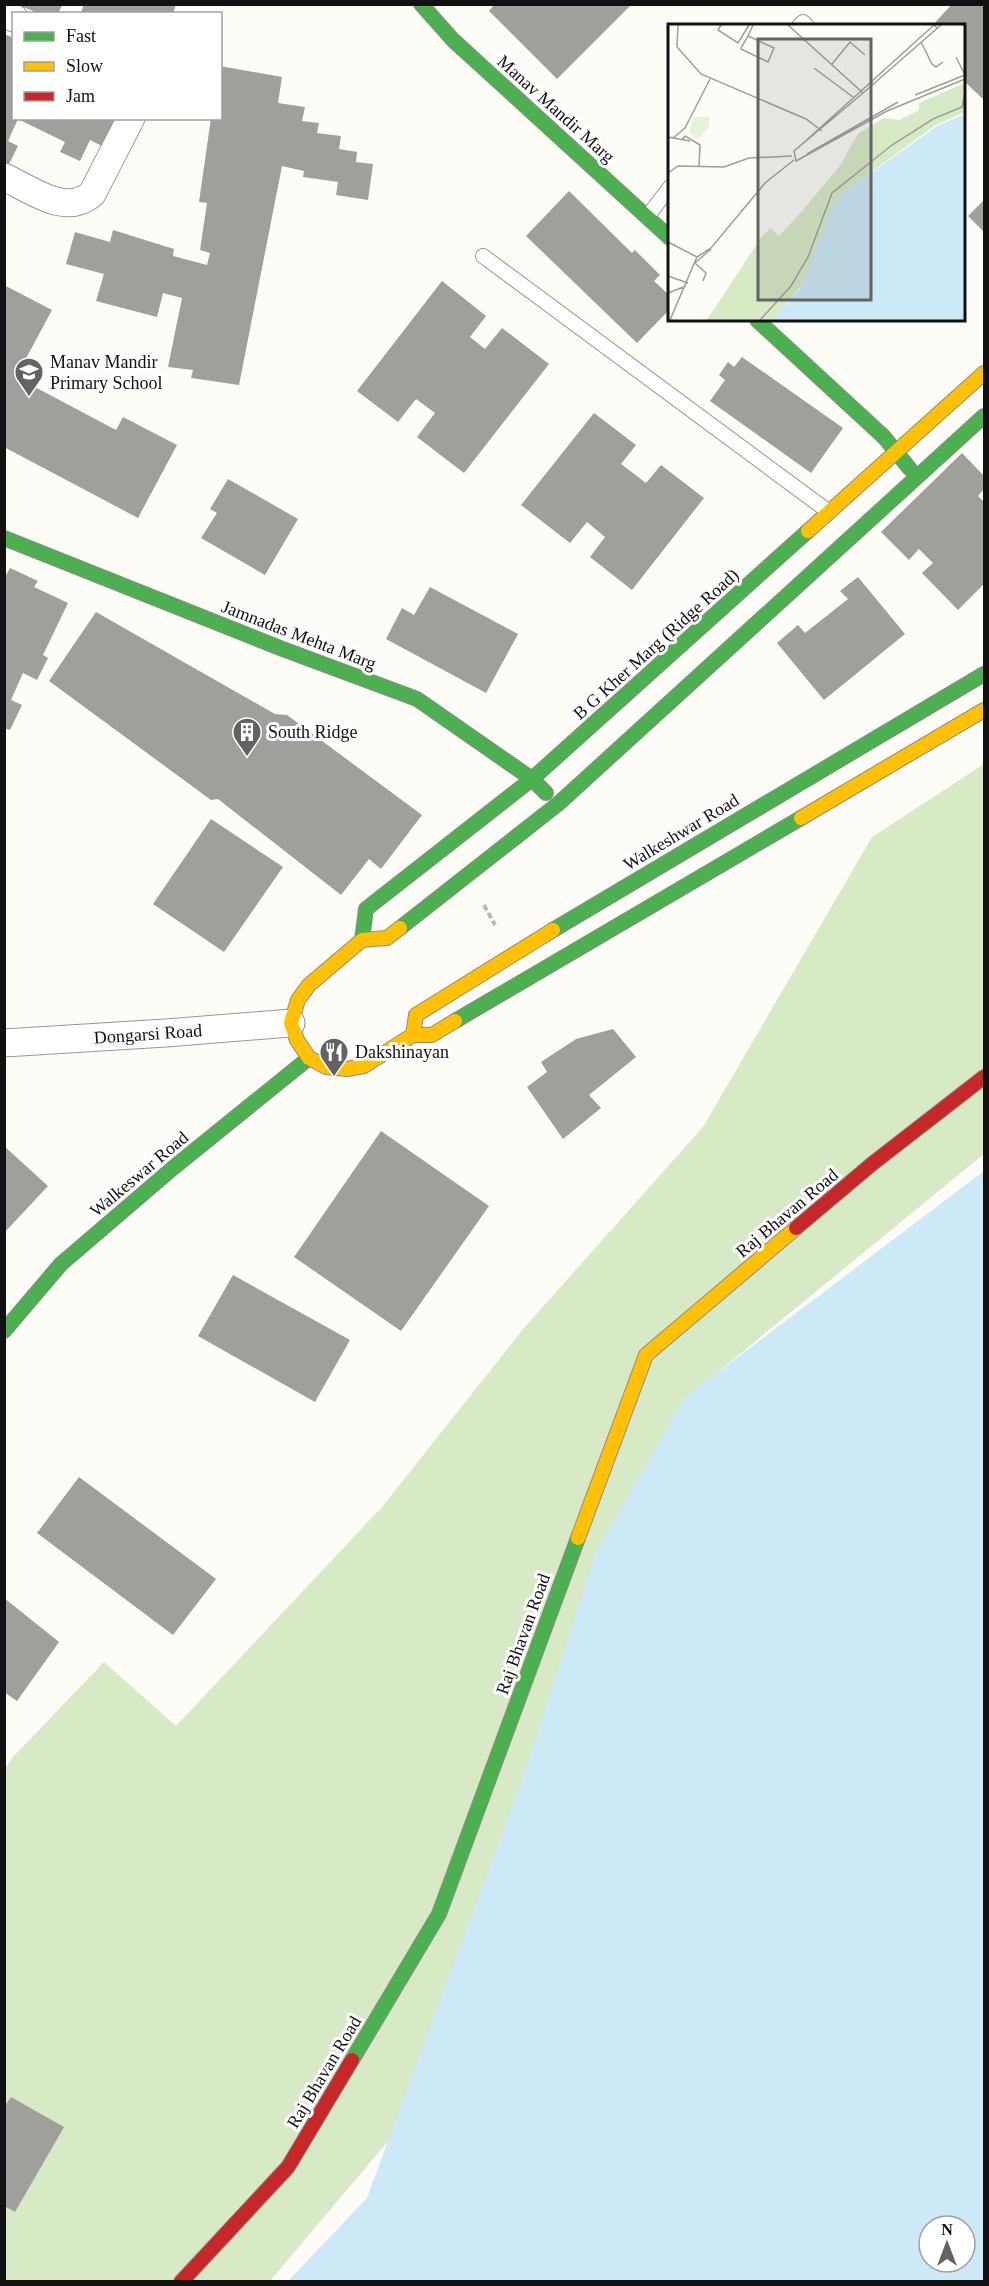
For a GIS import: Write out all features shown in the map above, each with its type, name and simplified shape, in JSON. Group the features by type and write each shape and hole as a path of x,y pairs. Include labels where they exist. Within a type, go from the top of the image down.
{"main road":[{"name":"Manav Mandir Marg","path":"421,4 453,40 668,237"},
{"path":"758,321 884,437 916,477"},
{"name":"B G Kher Marg (Ridge Road)","path":"362,940 366,909 532,779 984,373"},
{"path":"984,416 558,804 387,938 362,940 309,986 298,1000 291,1023 297,1040 309,1058 326,1067 347,1069 364,1066 413,1035 432,1035 984,710"},
{"name":"Jamnadas Mehta Marg","path":"4,538 280,648 417,699 532,779 558,804"},
{"name":"Walkeshwar Road","path":"413,1035 416,1015 512,954 984,674"},
{"name":"Walkeswar Road","path":"4,1331 61,1264 173,1168 309,1058"},
{"name":"Raj Bhavan Road","path":"181,2282 288,2167 439,1914 646,1355 872,1164 984,1077"}],"street":[{"path":"4,177 60,204 75,204 84,201 92,194 130,120"},
{"name":"Dongarsi Road","path":"4,1043 291,1023"}],"lane":[{"path":"647,217 668,188"},
{"path":"483,256 830,512"}],"path":[{"path":"479,896 512,954"}],"green space":[{"path":"984,764 984,1154 708,1380 406,2120 270,2281 5,2281 4,1770 12,1758 104,1662 176,1726 382,1507 524,1328 703,1127 872,837"}],"water":[{"path":"984,1171 984,2281 288,2281 367,2198 526,1769 596,1552 685,1397"}],"building":[{"path":"84,4 176,4 174,12 81,12"},
{"path":"495,4 632,4 557,79 489,11"},
{"path":"952,4 984,4 984,100 965,82 965,24 934,24"},
{"path":"18,5 62,5 59,12 36,12"},
{"path":"4,34 12,37 12,120 18,120 8,141 18,146 6,170 4,169"},
{"path":"222,66 282,77 278,103 305,107 302,121 319,123 317,133 341,136 339,149 357,152 356,162 373,164 368,200 336,195 338,182 303,177 304,171 282,166 239,385 191,378 193,370 168,367 182,298 163,293 157,317 96,301 104,274 66,264 75,232 110,242 113,230 174,249 173,256 207,265 210,253 200,250 207,203 199,202 211,120 222,120"},
{"path":"20,120 120,120 106,148 90,140 80,161 60,152 65,142"},
{"path":"569,191 632,253 635,250 660,275 654,281 668,294 668,311 637,343 526,236"},
{"path":"984,200 984,232 968,216"},
{"path":"442,281 486,316 470,337 485,349 502,328 549,364 464,473 417,437 435,413 416,399 398,422 357,391"},
{"name":"Manav Mandir Primary School","path":"4,285 52,310 16,377 116,430 123,417 177,445 138,518 4,447"},
{"path":"742,357 843,428 811,473 710,401 725,380 719,375 728,362 734,367"},
{"path":"594,413 636,445 621,464 646,483 661,465 704,498 632,590 590,557 605,537 587,522 570,543 521,505"},
{"path":"962,453 984,476 984,489 978,496 984,502 984,584 958,610 922,573 933,563 919,549 909,560 881,532"},
{"path":"228,479 298,519 265,575 201,538 217,513 210,509"},
{"path":"10,568 38,581 34,587 68,603 43,655 48,658 37,680 23,673 11,700 22,705 10,730 6,729 4,733 4,579"},
{"path":"858,577 905,634 824,700 777,643 798,625 805,633 848,599 840,591"},
{"path":"430,587 518,634 486,693 386,639 402,608 414,615"},
{"name":"South Ridge","path":"96,612 275,714 287,715 422,815 381,869 369,859 341,895 218,799 211,800 49,681"},
{"path":"211,819 283,867 224,952 153,904"},
{"path":"613,1029 636,1057 589,1095 601,1108 563,1139 527,1087 547,1072 541,1062 576,1039"},
{"path":"381,1131 489,1206 401,1331 294,1257"},
{"path":"4,1146 48,1186 4,1233"},
{"path":"233,1275 350,1340 315,1402 198,1336"},
{"path":"79,1477 216,1579 173,1635 37,1533"},
{"path":"4,1598 59,1642 17,1701 4,1692"},
{"path":"11,2097 64,2127 15,2212 4,2206 4,2107"}],"traffic: fast":[{"path":"421,4 453,40 668,236"},
{"path":"758,321 884,437 910,469"},
{"path":"400,928 558,804 984,416"},
{"path":"362,940 366,909 532,779 808,531"},
{"path":"4,538 280,648 417,699 532,779 546,793"},
{"path":"553,930 984,674"},
{"path":"455,1021 801,818"},
{"path":"4,1331 61,1264 173,1168 309,1058"},
{"path":"352,2060 439,1914 578,1538"}],"traffic: slow":[{"path":"808,531 984,373"},
{"path":"801,818 984,710"},
{"path":"400,928 387,938 362,940 309,985 298,1000 291,1023 297,1040 309,1058 326,1067 347,1069 364,1066 413,1035 432,1035 455,1021"},
{"path":"413,1035 416,1015 553,930"},
{"path":"578,1538 646,1355 796,1228"}],"traffic: jam":[{"path":"796,1228 872,1164 984,1077"},
{"path":"181,2282 288,2167 352,2060"}],"place":[{"name":"Manav Mandir Primary School","path":"29,398"},
{"name":"South Ridge","path":"247,758"},
{"name":"Dakshinayan","path":"334,1078"}]}
